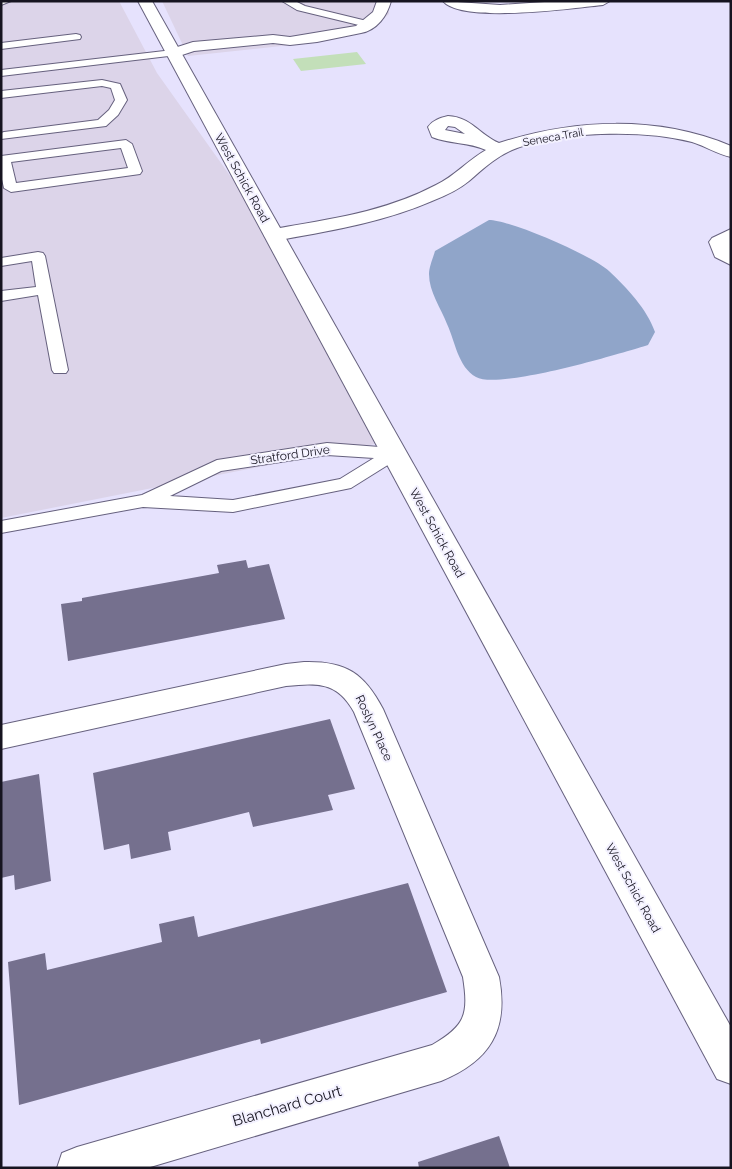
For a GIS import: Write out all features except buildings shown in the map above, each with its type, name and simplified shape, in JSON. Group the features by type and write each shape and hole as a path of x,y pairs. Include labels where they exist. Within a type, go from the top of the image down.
{"street":[{"name":"West Schick Road","path":"145,1 731,1065"},
{"path":"173,53 200,58 278,48 290,41 361,29 380,14 384,1"},
{"path":"450,1 469,6 498,9 538,8 603,1"},
{"name":"Seneca Trail","path":"274,235 362,219 402,207 460,179 484,158 500,150 535,138 606,129 693,138 731,152"},
{"path":"480,141 500,150"},
{"path":"731,235 719,242 722,253 731,259"},
{"name":"Roslyn Place","path":"1,737 311,671 334,676 355,688 368,709 481,977 486,1004 482,1023"},
{"name":"Blanchard Court","path":"77,1168 441,1062 468,1045 482,1023"}],"lane":[{"path":"1,2 6,1"},
{"path":"287,1 301,8 367,24"},
{"path":"2,44 76,37"},
{"path":"1,73 173,53"},
{"path":"1,95 110,84 116,86 121,100 114,112 102,123 2,132 2,159 11,188 135,171 126,144 2,159"},
{"path":"1,262 38,256 60,370"},
{"path":"1,296 44,290"},
{"name":"Stratford Drive","path":"143,501 217,466 326,448 393,454"},
{"name":"Stratford Drive","path":"1,527 143,501 233,506 345,484 393,454"}],"shaded area":[{"path":"1,1 119,1 157,73 253,208 380,443 1,518"},
{"path":"162,1 389,1 389,14 372,29 318,42 188,56"}],"green space":[{"path":"357,52 366,64 301,71 293,59"}],"water":[{"path":"489,220 515,226 570,248 609,271 636,299 647,315 655,332 648,345 560,369 508,379 489,380 476,377 470,373 461,360 445,318 433,294 429,271 435,251"}]}
